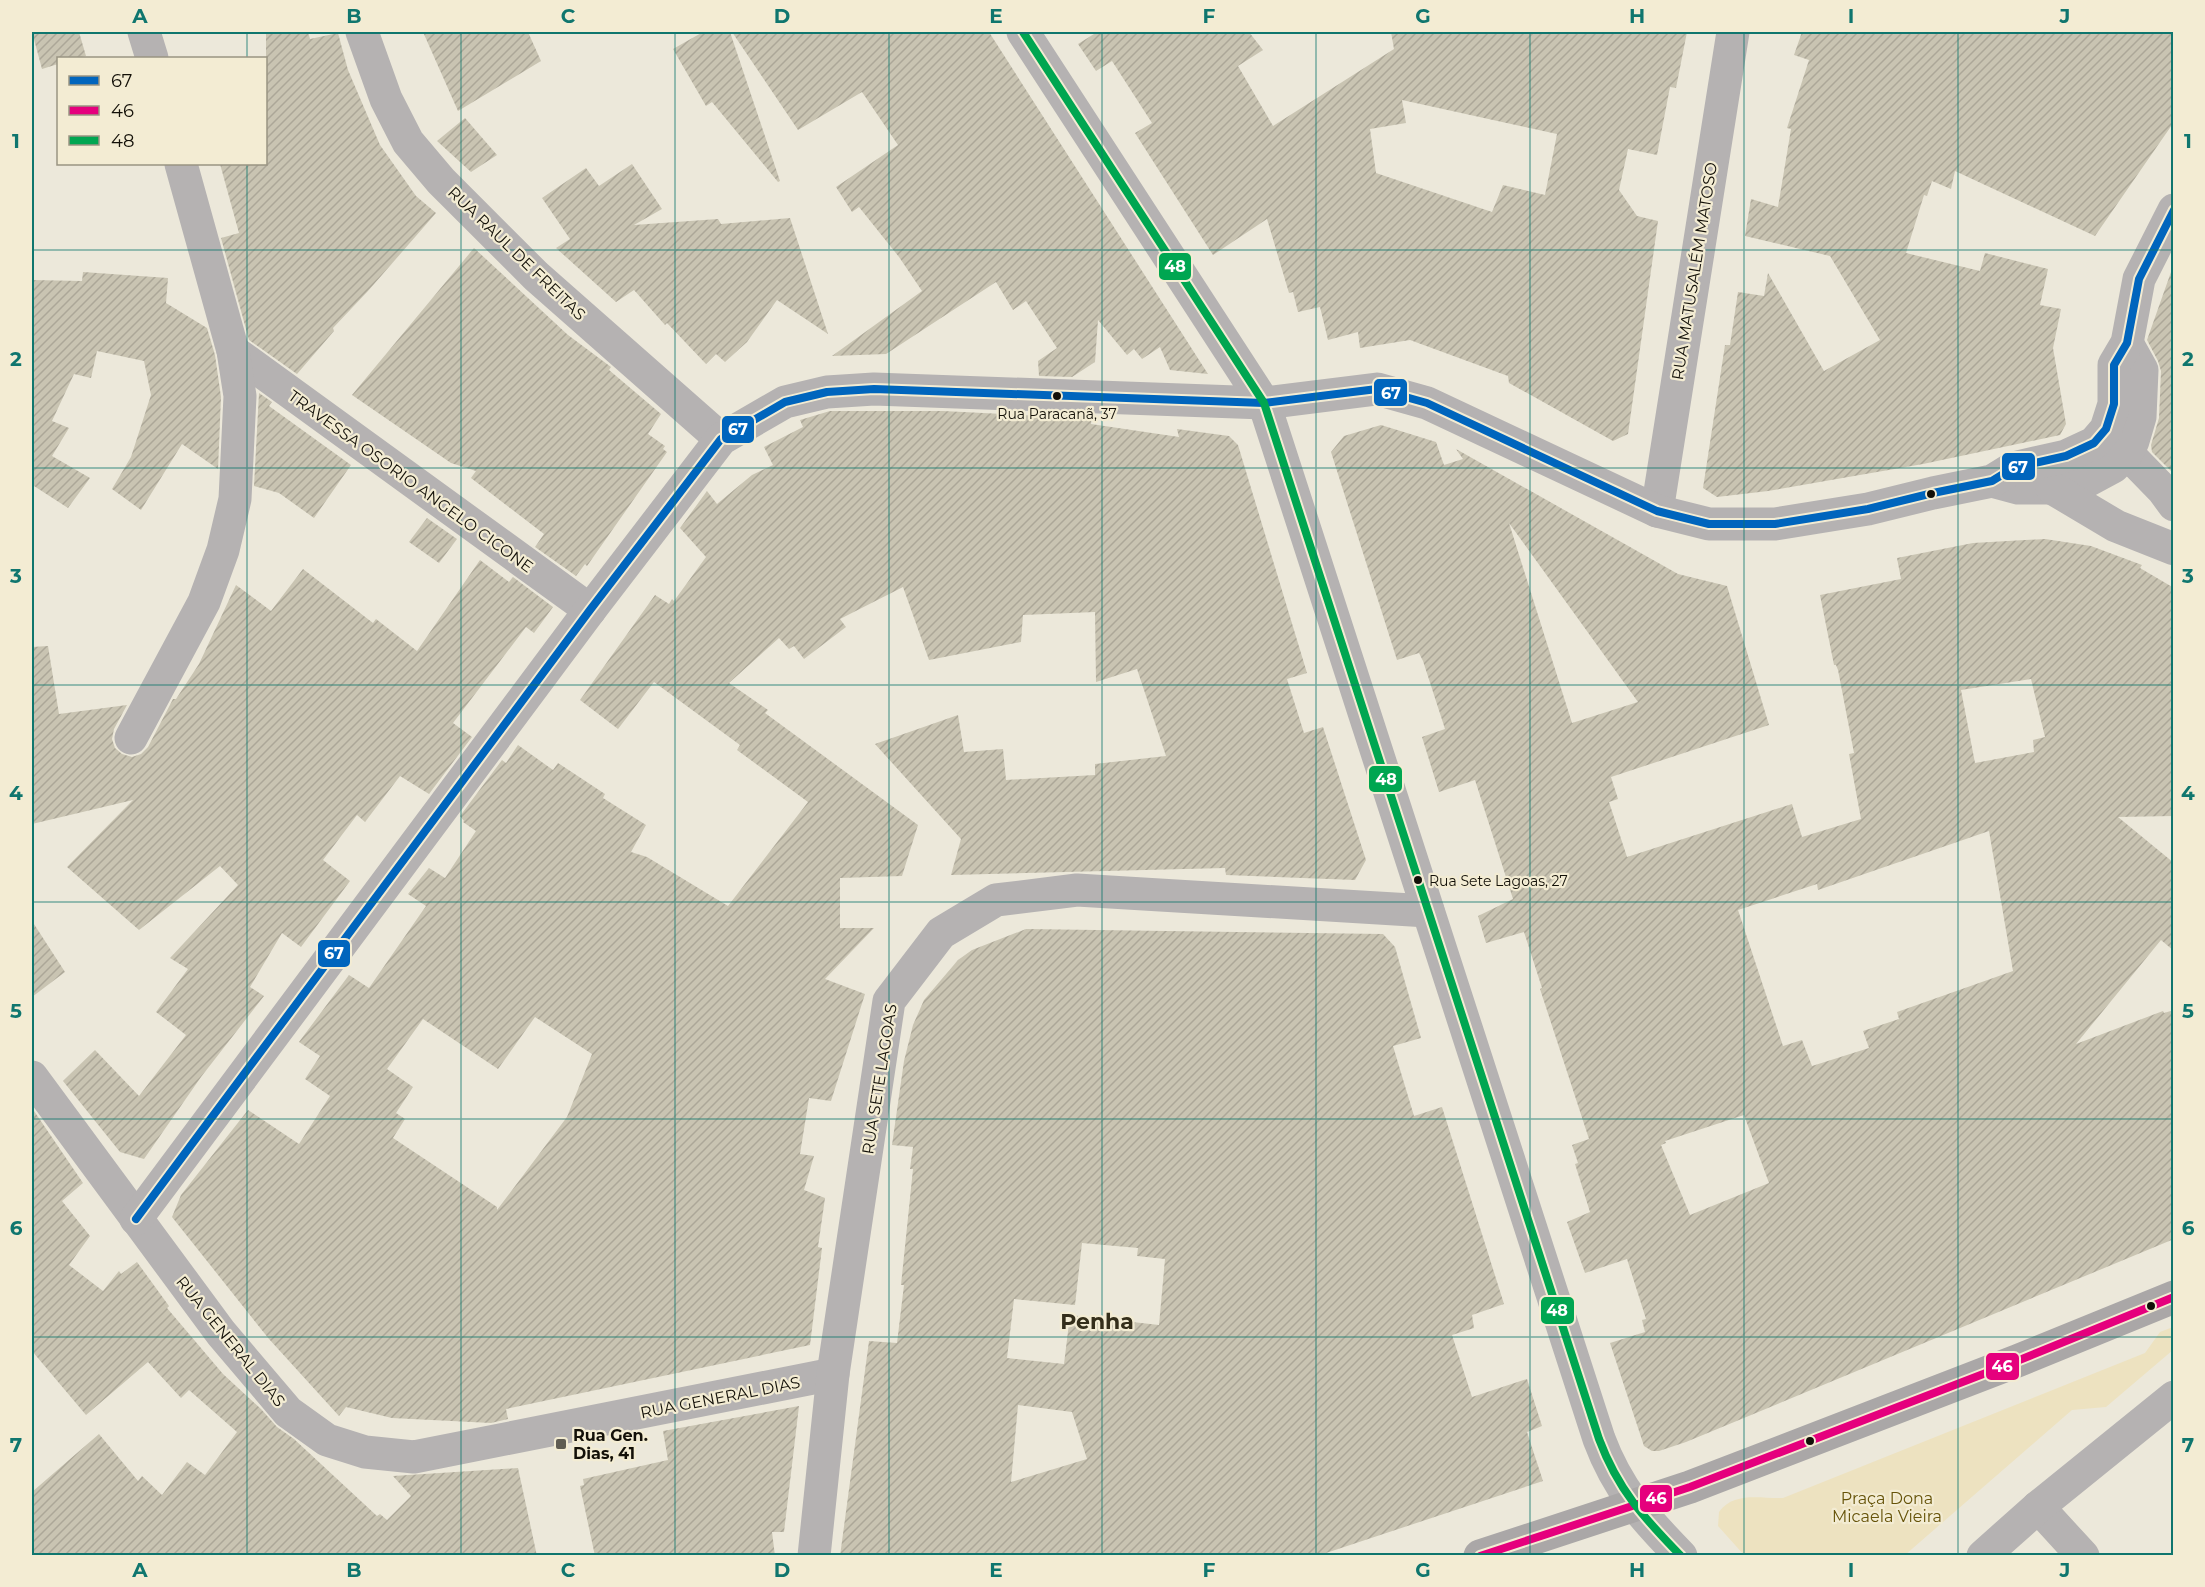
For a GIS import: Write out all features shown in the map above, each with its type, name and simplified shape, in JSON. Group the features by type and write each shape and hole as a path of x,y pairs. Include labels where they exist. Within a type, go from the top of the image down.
{"main road":[{"path":"1480,1556 1690,1487 2017,1361 2174,1297"}],"street":[{"path":"144,32 152,57"},
{"name":"RUA RAUL DE FREITAS","path":"362,32 386,99 408,142 441,181 536,276 721,439"},
{"path":"1023,32 1264,403 1589,1411 1608,1463 1634,1506 1681,1556"},
{"name":"RUA MATUSALÉM MATOSO","path":"1657,510 1733,32"},
{"path":"130,738 204,602 223,550 235,499 240,396 234,351 181,165"},
{"path":"136,1219 590,610 721,439 785,402 827,392 874,389 1264,403 1377,389 1427,403 1657,510 1709,524 1775,524 1868,509 1992,481 2013,468 2066,456 2094,443 2106,429 2114,404 2114,365 2127,344 2139,279 2174,210"},
{"path":"1992,481 2018,488 2052,488 2087,481 2114,467 2127,453 2140,417 2142,370 2127,344"},
{"name":"TRAVESSA OSORIO ANGELO CICONE","path":"234,351 590,610"},
{"path":"2127,453 2163,490 2174,506"},
{"path":"2052,488 2116,526 2174,549"},
{"name":"RUA SETE LAGOAS","path":"814,1556 833,1374 889,1001 941,933 996,900 1077,890 1428,911"},
{"name":"RUA GENERAL DIAS","path":"32,1077 221,1333 288,1412 327,1440 365,1452 414,1457 833,1374"},
{"path":"1983,1556 2174,1397"},
{"path":"2038,1508 2083,1556"}],"green space":[{"name":"Praça Dona Micaela Vieira","path":"2173,1327 2173,1350 2106,1407 2072,1410 1905,1555 1744,1555 1718,1526 1719,1512 1732,1501 1748,1498 1783,1498 2145,1353 2160,1332"}],"building":[{"path":"32,32 79,32 86,56 57,57 57,64 42,69"},
{"path":"266,32 308,32 310,39 338,33 348,70 380,145 416,196 436,213 333,328 334,331 297,374 249,340 221,238 239,233 220,165 267,165"},
{"path":"423,32 528,32 541,61 458,111"},
{"path":"703,32 730,32 780,181 778,182 712,102 706,106 673,49"},
{"path":"732,32 989,32 1208,374 1170,370 1160,347 1142,359 1134,349 1127,355 1098,320 1095,362 1072,377 1039,376 1038,361 1057,348 1026,301 1013,310 996,282 886,354 832,356 922,291 899,257 859,207 852,212 836,187 898,145 862,92 798,130"},
{"path":"1092,32 1249,32 1263,50 1238,66 1273,126 1394,49 1391,32 1687,32 1676,88 1670,87 1657,155 1628,149 1619,190 1637,216 1658,221 1628,434 1613,441 1509,383 1508,376 1410,340 1360,348 1358,332 1328,340 1320,307 1298,312 1293,292 1289,293 1267,219 1213,255 1135,133 1152,123 1112,61 1096,71 1078,44 1094,34","holes":["1402,100 1557,134 1545,195 1503,185 1492,212 1376,173 1370,129 1406,123"]},
{"path":"1802,32 2174,32 2174,122 2095,236 1955,171 1951,189 1932,181 1927,196 1924,195 1906,253 1980,271 1985,253 2048,269 2040,305 2061,309 2053,348 2066,424 2060,435 1923,464 1768,491 1717,497 1703,488 1725,345 1730,345 1738,292 1764,296 1768,273 1824,371 1880,340 1830,256 1745,236 1751,199 1778,207 1791,129 1787,128 1809,60 1794,55"},
{"path":"465,118 497,155 471,172 437,141"},
{"path":"632,164 662,209 634,225 718,219 721,224 790,218 828,334 777,300 747,342 725,362 716,354 706,364 667,323 665,325 634,290 616,302 556,248 570,239 542,198 586,168 599,186"},
{"path":"474,248 568,335 611,367 609,370 661,414 648,434 665,446 663,449 667,452 587,566 585,564 576,576 535,547 544,534 471,478 476,471 451,463 352,395"},
{"path":"83,272 168,278 166,303 207,328 215,355 221,397 218,469 182,444 141,510 112,489 131,457 151,395 144,361 97,351 91,378 74,374 52,421 69,428 52,456 90,478 68,508 34,486 32,490 32,280 82,281"},
{"path":"2171,272 2174,272 2174,474 2152,452 2151,445 2159,418 2161,371 2147,340"},
{"path":"259,393 272,402 269,406 351,465 314,518 279,493 254,486"},
{"path":"830,411 943,411 1041,416 1041,414 1092,416 1091,424 1179,437 1177,429 1229,436 1238,445 1307,673 1287,679 1304,733 1323,727 1366,860 1355,880 1226,875 1225,868 951,875 961,839 875,744 958,715 964,752 1003,749 1006,780 1095,775 1095,764 1166,756 1137,669 1096,682 1095,612 1023,615 1021,642 929,660 903,587 840,619 846,627 804,659 794,646 789,649 779,638 729,683 768,710 765,713 918,825 902,876 840,878 840,928 874,928 825,979 865,994 831,1101 809,1098 800,1154 814,1156 804,1190 825,1198 818,1247 822,1248 810,1345 506,1409 508,1419 491,1423 392,1418 346,1407 339,1416 269,1339 172,1217 181,1195 248,1110 299,1144 330,1096 305,1079 320,1056 299,1042 349,975 369,988 426,906 408,894 429,868 445,878 476,831 463,822 460,816 502,760 506,763 518,745 553,770 558,763 605,794 603,798 646,825 631,852 647,857 728,906 808,802 737,750 740,745 654,682 618,729 580,700 655,595 669,604 672,599 674,601 706,557 680,528 707,491 717,504 752,475 773,465 764,447 803,427 800,420","holes":["535,1017 592,1054 567,1117 497,1210 497,1207 393,1138 405,1119 396,1113 413,1087 387,1069 423,1019 498,1069"]},
{"path":"1381,425 1436,442 1444,465 1463,459 1456,449 1678,574 1727,586 1769,725 1611,777 1618,799 1609,802 1627,857 1792,804 1802,837 1861,819 1849,754 1854,753 1838,670 1834,665 1820,595 1901,579 1897,558 1973,543 2045,539 2091,546 2142,565 2140,568 2174,588 2174,816 2118,817 2174,863 2174,951 2161,940 2076,1044 2163,1011 2164,1013 2174,1010 2174,1239 1686,1442 1659,1451 1652,1451 1644,1446 1610,1343 1645,1332 1642,1320 1646,1319 1627,1259 1585,1273 1567,1222 1590,1212 1575,1164 1578,1163 1572,1145 1589,1139 1540,989 1542,988 1524,932 1486,943 1478,916 1513,899 1475,780 1439,792 1422,737 1445,729 1419,653 1397,660 1331,452 1344,436","holes":["1509,523 1638,702 1572,723","2031,679 2045,737 2033,740 2034,752 1975,763 1961,690","1989,831 2013,971 1897,1012 1899,1019 1863,1031 1869,1048 1812,1066 1802,1040 1783,1046 1738,910 1817,884 1818,890","1744,1115 1769,1183 1690,1215 1661,1145 1666,1143 1665,1141"]},
{"path":"427,518 457,539 439,563 409,542"},
{"path":"480,560 509,582 513,577 553,607 534,633 526,627 453,723 472,737 429,794 400,776 365,822 357,815 323,860 350,881 301,947 282,933 250,987 264,996 201,1077 144,1159 120,1152 63,1081 95,1050 139,1096 186,1035 156,1012 188,969 170,958 238,885 220,866 139,930 67,867 133,800 32,824 32,647 48,646 59,714 127,705 114,729 112,739 115,748 122,754 132,757 141,754 148,747 173,699 176,699 199,664 236,585 271,611 303,569 373,623 376,619 417,651"},
{"path":"32,921 65,972 32,997"},
{"path":"1026,929 1383,934 1395,947 1421,1038 1393,1046 1414,1116 1442,1107 1504,1304 1472,1315 1474,1328 1452,1335 1472,1397 1527,1379 1542,1426 1527,1432 1543,1481 1317,1556 840,1556 869,1341 897,1343 913,1169 910,1169 913,1147 892,1145 904,1061 913,1025 924,1000 958,960 972,950","holes":["1082,1243 1138,1248 1137,1256 1165,1259 1159,1325 1070,1315 1064,1364 1007,1358 1014,1299 1075,1305","1018,1405 1072,1412 1087,1459 1011,1482"]},
{"path":"32,1108 83,1183 62,1201 90,1236 69,1265 103,1291 119,1271 121,1274 137,1262 169,1306 167,1308 223,1374 277,1427 294,1439 377,1516 380,1514 387,1520 411,1496 393,1476 518,1468 537,1556 32,1556 32,1492 99,1434 138,1481 142,1476 162,1495 187,1462 205,1475 237,1432 189,1390 181,1398 148,1362 86,1415 32,1351"},
{"path":"799,1406 784,1532 772,1532 775,1556 595,1556 580,1486 584,1485 583,1479 668,1460 663,1431"}],"transit line":[{"name":"48","path":"1023,32 1264,403 1599,1439 1606,1457 1633,1502 1681,1556"},
{"name":"67","path":"136,1219 590,610 721,439 785,402 827,392 874,389 1264,403 1377,389 1427,403 1657,511 1709,524 1775,524 1868,509 1992,481 2013,468 2066,456 2094,443 2106,429 2114,404 2114,365 2127,343 2139,279 2174,210"},
{"name":"46","path":"1480,1556 1690,1487 2017,1361 2174,1297"}],"place":[{"name":"Rua Paracanã, 37","path":"1057,396"},
{"name":"Rua Sete Lagoas, 27","path":"1418,880"},
{"name":"Rua Gen. Dias, 41","path":"561,1444"}],"district":[{"name":"Penha","path":"1097,1321"}]}
